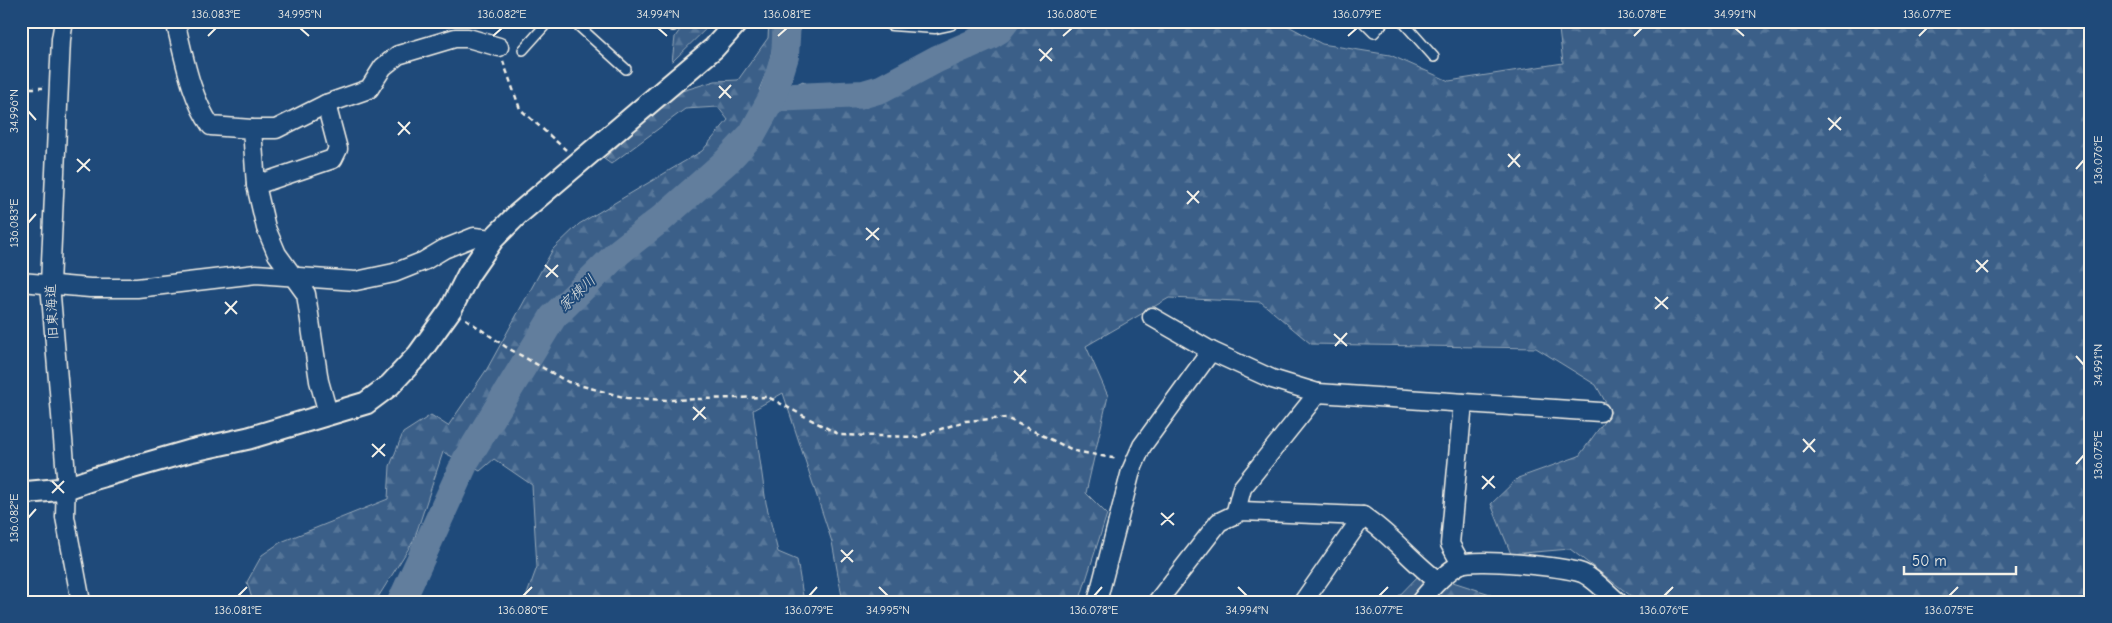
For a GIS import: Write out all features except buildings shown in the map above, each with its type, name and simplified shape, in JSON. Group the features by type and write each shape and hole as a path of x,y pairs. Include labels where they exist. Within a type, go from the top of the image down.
{"street":[{"name":"旧東海道","path":"64,21 61,39 50,284 66,475 64,489 65,517 81,602"},
{"path":"175,21 197,101 212,126 276,129 326,104 368,89 383,67 398,55 455,38 468,38 499,47"},
{"path":"892,21 935,24 949,21"},
{"path":"21,493 64,489 190,450 249,438 366,403 390,386 418,355 451,309 468,275 493,238 517,215 714,48 736,22"},
{"path":"256,185 333,159 338,149 326,104"},
{"path":"252,129 256,185 266,228 277,254 306,294 319,381 328,413"},
{"path":"21,282 90,288 137,288 256,274 356,281 394,273 474,237 493,238"},
{"path":"1152,317 1211,351 1272,379 1318,393 1600,412"},
{"path":"1097,602 1131,471 1142,446 1211,351"},
{"path":"1235,514 1242,488 1318,393"},
{"path":"1461,564 1450,544 1463,403"},
{"path":"1157,602 1219,522 1242,511 1363,516 1379,527 1415,564 1438,581"},
{"path":"1303,602 1363,516"},
{"path":"1420,602 1438,581 1461,564 1488,562 1557,567 1584,574 1618,602"}],"lane":[{"path":"523,50 549,21"},
{"path":"573,21 626,69"},
{"path":"1362,21 1374,33 1385,21"},
{"path":"1402,21 1434,57"}],"path":[{"path":"493,21 510,86 520,109 581,162"},
{"path":"21,88 60,89"},
{"path":"451,309 484,332 568,382 627,398 668,400 768,397 840,435 917,437 965,421 1006,418 1075,451 1124,460"}],"green space":[{"path":"686,21 714,21 672,62 675,37"},
{"path":"769,21 772,21 777,28 768,68 759,90 770,97 803,81 837,106 883,91 1001,21 1279,21 1322,44 1390,55 1449,81 1563,63 1558,21 2091,21 2091,602 1667,602 1631,596 1570,549 1511,554 1491,504 1518,478 1579,456 1611,412 1596,385 1536,348 1311,344 1261,302 1169,298 1086,346 1108,396 1086,493 1107,514 1079,602 843,602 832,542 783,393 753,410 766,503 778,552 797,560 804,602 531,602 525,600 537,567 532,485 494,459 480,471 443,452 414,540 375,602 253,602 247,582 262,555 281,542 388,499 390,466 403,433 431,415 448,426 487,369 553,249 579,224 702,151 728,120 718,107 685,109 611,164 604,159 672,94 715,81 738,80 768,38"},
{"path":"1422,572 1490,594 1492,602 1393,602"}],"waterway":[{"name":"家棟川","path":"401,602 466,460 553,317 619,252 661,219 727,161 752,134 772,98 785,56 787,21"},
{"path":"772,98 864,94 881,89 937,59 989,36 999,30 1006,21"}]}
